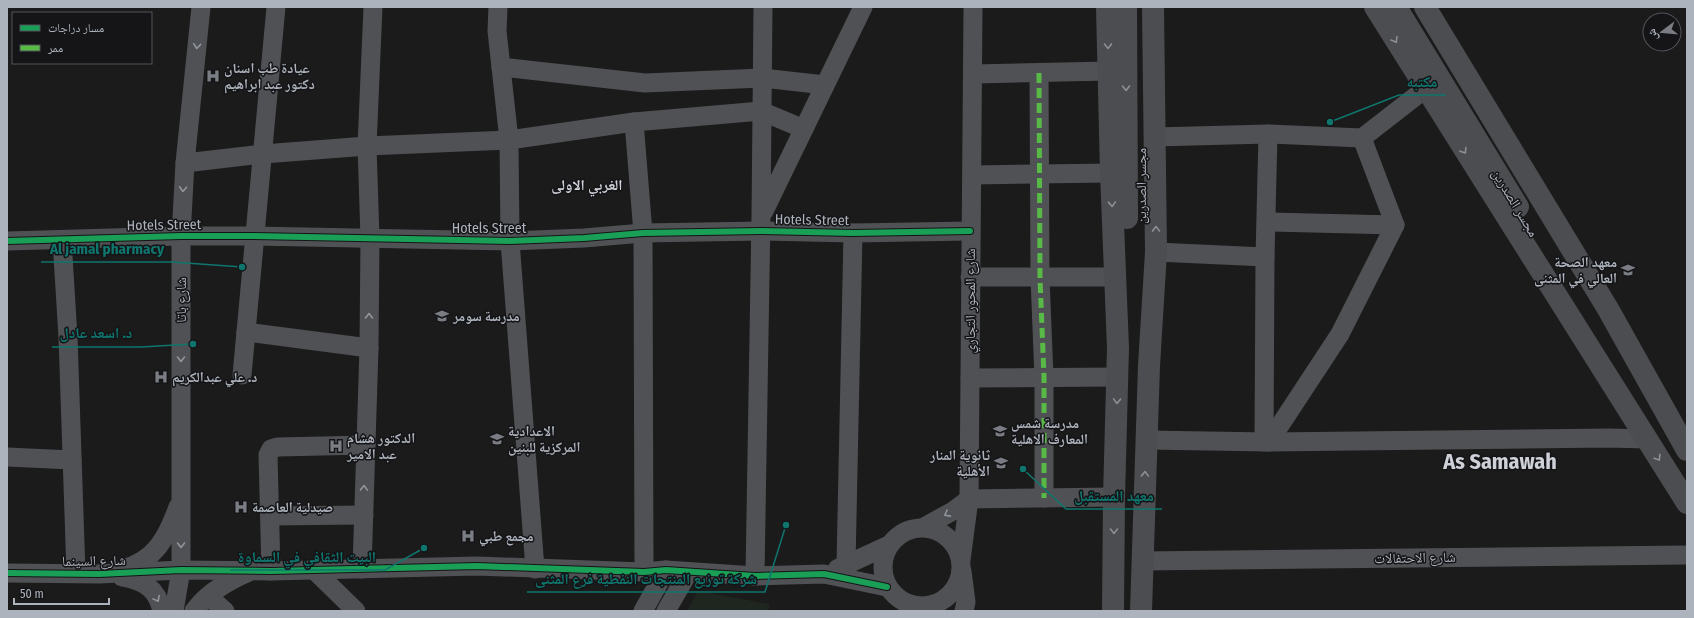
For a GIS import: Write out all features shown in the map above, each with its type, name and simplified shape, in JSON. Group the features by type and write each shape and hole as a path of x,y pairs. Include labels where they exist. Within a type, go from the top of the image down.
{"main road":[{"path":"1107,7 1111,173 1118,348 1113,611"},
{"name":"مجسر الصدرين","path":"1118,348 1121,310 1126,284 1142,256 1126,7"},
{"name":"مجسر الصدرين","path":"1140,7 1142,296 1149,366 1141,611"},
{"path":"1142,256 1155,137 1153,7"},
{"path":"1375,7 1425,89 1687,503"},
{"name":"مجسر الصدرين","path":"1396,7 1614,353 1626,362 1663,408"},
{"name":"مجسر الصدرين","path":"1411,7 1614,353 1625,390 1642,432"},
{"path":"1425,7 1604,302 1687,450"}],"street":[{"name":"شارع باتا","path":"174,611 181,570 180,236 185,163 201,7"},
{"path":"242,375 276,7"},
{"path":"362,569 369,348 370,238 367,146 373,7"},
{"path":"498,7 497,31 500,68 509,140 510,241 535,569"},
{"path":"755,576 763,7"},
{"path":"761,223 804,129 863,7"},
{"name":"شارع المحور التجاري","path":"961,565 969,499 973,7"},
{"path":"500,68 646,82 762,78 825,85"},
{"path":"973,74 1108,71"},
{"path":"1039,73 1040,278 1044,377 1044,498"},
{"path":"1155,137 1268,134 1362,138 1425,89"},
{"path":"185,163 263,154 367,146 509,140 634,122 761,111 804,129"},
{"path":"634,122 642,233 644,572"},
{"path":"1267,442 1265,257 1268,134"},
{"path":"1267,442 1340,334 1395,225 1362,138"},
{"path":"972,175 1111,173"},
{"path":"1267,222 1395,225"},
{"name":"Hotels Street","path":"7,241 180,236 254,236 510,241 584,238 761,223 853,233 970,231"},
{"path":"846,565 853,233"},
{"name":"شارع السينما","path":"62,240 68,337 76,574"},
{"path":"1142,256 1265,257"},
{"path":"970,277 1115,277"},
{"path":"246,332 369,348"},
{"path":"970,378 1118,377"},
{"path":"1146,440 1267,442 1609,438 1642,432"},
{"path":"194,611 208,596 229,581 263,570 270,516 268,455 271,449 278,447 366,445"},
{"path":"7,457 72,460"},
{"path":"924,527 953,511 969,499 1114,497"},
{"path":"99,574 125,569 153,554 172,524 181,498"},
{"path":"270,516 364,515"},
{"path":"961,565 956,587 948,597 936,604 913,608 897,598 887,587 882,574 882,560 887,546 897,535 910,528 924,527 936,530 947,536 955,545 961,565 966,602 964,611"},
{"path":"824,574 887,546"},
{"name":"شارع الاحتفالات","path":"1142,561 1687,555"},
{"name":"شارع السينما","path":"7,574 99,574 181,570 314,570 477,566 644,572 666,570 688,573 755,576 824,574"},
{"path":"314,570 356,611"},
{"path":"643,611 666,570"},
{"path":"666,611 688,573"},
{"path":"99,574 139,581 147,585 160,603 162,611"},
{"path":"824,574 887,587"},
{"path":"208,596 225,611"}],"shaded area":[{"path":"698,591 770,604 768,611 687,611"}],"marked path":[{"path":"1039,73 1040,278 1044,377 1044,498"}],"cycle path":[{"path":"7,241 181,236 510,241 584,238 643,233 761,231 853,233 970,231"},
{"path":"7,573 99,574 181,570 271,571 477,566 644,572 666,570 755,576 824,574 887,587"}],"place":[{"name":"عيادة طب اسنان دكتور عبد ابراهيم","path":"213,76"},
{"name":"مكتبه","path":"1330,122"},
{"name":"Al jamal pharmacy","path":"242,267"},
{"name":"معهد الصحة العالي في المثنى","path":"1628,270"},
{"name":"مدرسة سومر","path":"442,316"},
{"name":"د. اسعد عادل","path":"193,344"},
{"name":"د. علي عبدالكريم","path":"161,377"},
{"name":"مدرسة شمس المعارف الاهلية","path":"1000,431"},
{"name":"الاعدادية المركزية للبنين","path":"497,439"},
{"name":"الدكتور هشام عبد الامير","path":"336,446"},
{"name":"ثانوية المنار الأهلية","path":"1001,463"},
{"name":"معهد المستقبل","path":"1023,469"},
{"name":"صيدلية العاصمة","path":"241,507"},
{"name":"شركة توزيع المنتجات النفطية فرع المثنى","path":"786,525"},
{"name":"مجمع طبي","path":"468,536"},
{"name":"البيت الثقافي في السماوة","path":"424,548"}],"district":[{"name":"الغربي الاولى","path":"587,185"},
{"name":"As Samawah","path":"1500,461"}]}
